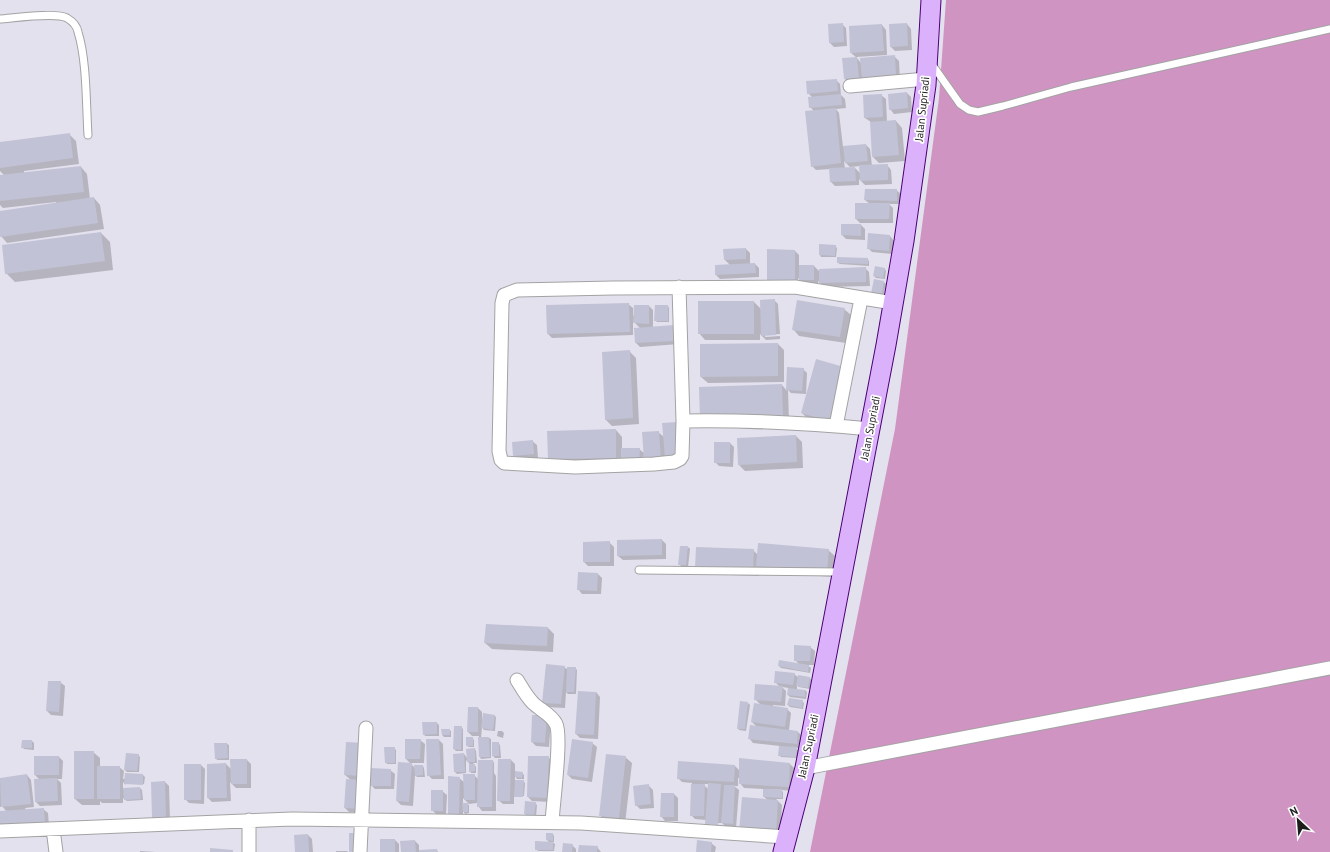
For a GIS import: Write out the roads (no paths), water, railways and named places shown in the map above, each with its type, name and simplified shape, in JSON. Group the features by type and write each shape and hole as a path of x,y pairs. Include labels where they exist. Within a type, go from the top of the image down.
{"main road":[{"name":"Jalan Supriadi","path":"784,845 805,768 870,429 908,219 926,79 931,0"}],"street":[{"path":"850,86 926,79"},
{"path":"679,287 683,421 682,456 680,459 674,462 654,464 574,467 508,464 503,462 499,456 502,303 504,295 516,290 679,287 795,287 861,299 893,303"},
{"path":"836,426 861,299"},
{"path":"683,421 734,420 870,429"},
{"path":"805,768 1330,668"},
{"path":"517,680 527,696 550,717 558,728 557,764 552,822"},
{"path":"360,852 366,728"},
{"path":"0,830 292,818 581,822 784,845"},
{"path":"249,852 250,820"},
{"path":"53,829 56,852"}],"lane":[{"path":"0,19 53,16 66,17 73,22 78,30 84,61 88,135"},
{"path":"928,58 960,104 969,110 978,112 1078,85 1330,29"},
{"path":"639,570 842,572"}]}
